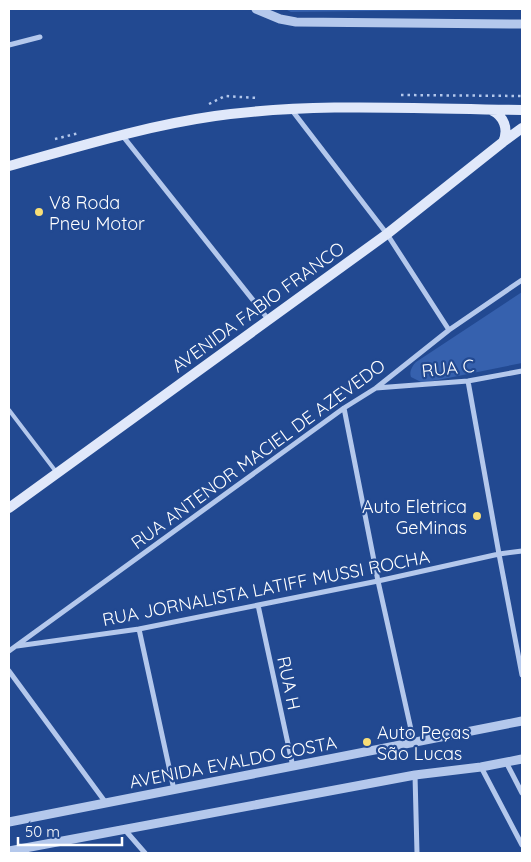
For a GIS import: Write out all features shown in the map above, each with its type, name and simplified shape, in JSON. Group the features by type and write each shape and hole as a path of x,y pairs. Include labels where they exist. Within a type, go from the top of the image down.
{"main road":[{"path":"9,166 121,134 215,116 291,109 441,107 522,110"},
{"path":"487,110 496,113 505,124 506,133 502,142"},
{"name":"AVENIDA FABIO FRANCO","path":"9,508 387,234 522,128"}],"street":[{"path":"256,9 280,19 296,22 522,24"},
{"path":"9,45 40,37"},
{"path":"291,109 387,234 449,330"},
{"path":"121,134 268,319"},
{"name":"RUA ANTENOR MACIEL DE AZEVEDO","path":"9,651 344,408 376,388 449,330 522,280"},
{"name":"RUA C","path":"376,388 468,381 522,371"},
{"path":"468,381 522,676"},
{"path":"344,408 378,581 414,744"},
{"name":"RUA JORNALISTA LATIFF MUSSI ROCHA","path":"14,647 139,629 522,550"},
{"name":"RUA H","path":"258,605 294,767"},
{"path":"139,629 174,790"},
{"path":"9,671 106,803"},
{"name":"AVENIDA EVALDO COSTA","path":"9,822 522,722"},
{"path":"11,851 415,775 481,767 522,759"},
{"path":"506,762 522,793"},
{"path":"481,767 522,845"},
{"path":"415,775 417,853"},
{"path":"125,830 145,853"}],"lane":[{"path":"9,410 57,473"}],"shaded area":[{"path":"285,9 522,9 291,12"},
{"path":"522,292 522,363 428,382 421,382 411,377 411,369 416,362"}],"place":[{"name":"V8 Roda Pneu Motor","path":"39,212"},
{"name":"Auto Eletrica GeMinas","path":"477,516"},
{"name":"Auto Peças São Lucas","path":"367,742"}]}
